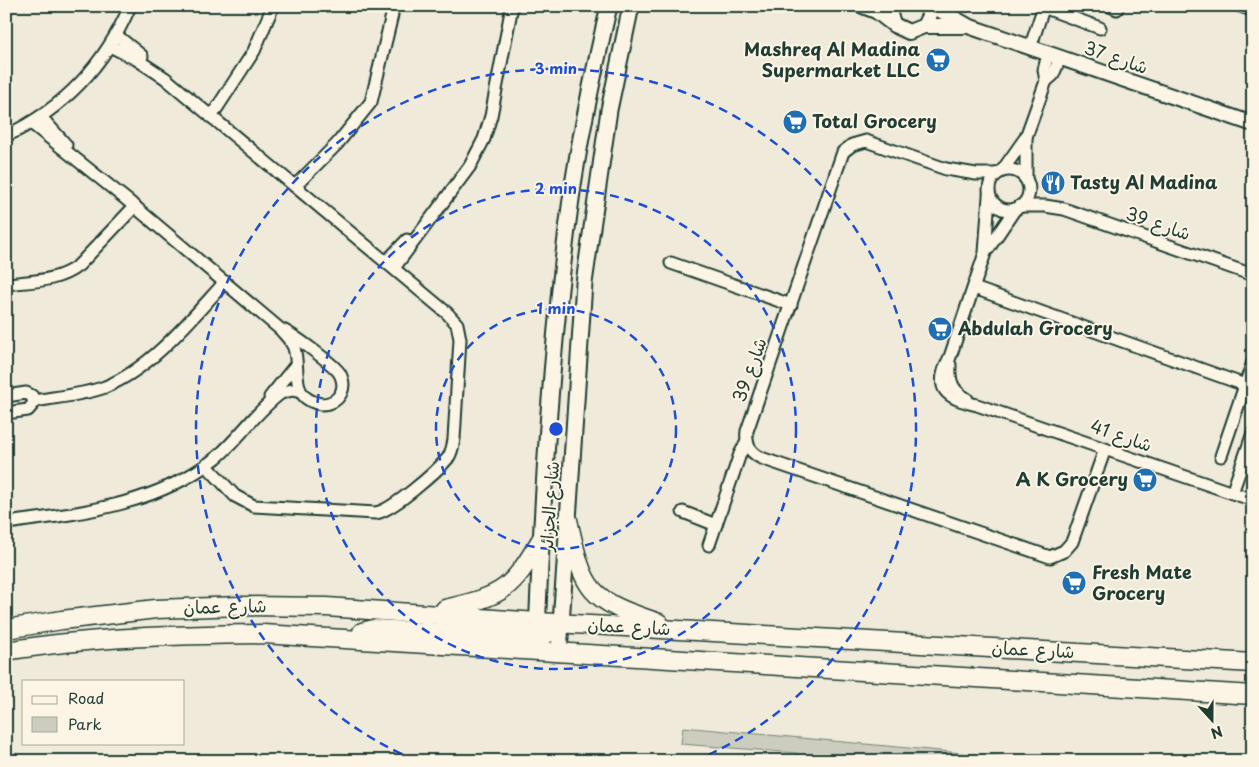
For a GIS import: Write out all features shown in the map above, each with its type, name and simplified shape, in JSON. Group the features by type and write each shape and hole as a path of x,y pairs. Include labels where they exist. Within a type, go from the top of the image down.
{"main road":[{"name":"شارع الجزائر","path":"543,643 542,538 551,391 572,199 590,94 609,6"},
{"name":"شارع الجزائر","path":"560,629 580,330 592,217 608,110 631,10"},
{"path":"568,520 580,569 594,592 619,610 680,630"},
{"path":"427,613 483,600 503,590 519,575 542,538"},
{"name":"شارع عمان","path":"6,629 93,615 188,608 319,606 427,613 543,643"},
{"path":"543,643 560,629 702,641 731,633"},
{"name":"شارع عمان","path":"543,643 560,629 680,630 1253,663"},
{"name":"شارع عمان","path":"6,651 79,641 194,635 263,634 353,641 543,643 1253,696"}],"street":[{"path":"6,136 36,120 77,87 110,46 130,6"},
{"path":"208,114 244,67 260,38 273,6"},
{"path":"390,265 470,166 484,139 491,116 512,6"},
{"path":"863,6 876,11 894,25"},
{"path":"891,6 890,15 894,25"},
{"path":"924,26 929,16 928,6"},
{"name":"شارع 37","path":"933,6 968,26 1253,124"},
{"path":"1240,6 1253,10"},
{"path":"1030,48 1044,7 1100,28"},
{"path":"299,189 371,102 392,15"},
{"name":"شارع 37","path":"894,25 909,32 924,26 968,26"},
{"path":"116,35 447,313 459,331 453,446 444,462 394,507 376,513 254,506 235,496 206,465"},
{"path":"110,46 136,59 165,78"},
{"path":"1054,56 1053,75 1046,80 1026,137 989,184 985,253 974,288 1245,385"},
{"path":"36,120 79,160 280,329 292,344 301,392"},
{"path":"985,253 1006,219 1028,196 1026,137"},
{"name":"شارع 39","path":"709,545 843,152 852,144 866,141 946,169 976,174 999,172"},
{"path":"999,172 1012,170 1026,179"},
{"path":"989,196 1002,209 1018,208"},
{"path":"6,284 62,275 78,265 131,203"},
{"name":"شارع 39","path":"1018,208 1045,206 1064,209 1253,275"},
{"path":"671,263 791,305"},
{"path":"34,400 87,392 118,381 155,356 185,324 222,279"},
{"name":"شارع 41","path":"974,288 950,357 949,376 953,388 977,404 1253,500"},
{"path":"6,523 95,510 125,503 169,486 206,465 232,443 268,404 286,391 301,392 316,403 330,402 337,398 342,391 341,378 331,365 294,335 280,329"},
{"path":"268,404 271,395 295,366"},
{"path":"1244,459 1222,453 1252,368"},
{"path":"6,396 26,393 32,396 34,400"},
{"path":"6,413 28,410 32,407 34,400"},
{"path":"1232,493 1253,433"},
{"path":"746,441 750,450 757,456 1050,558 1064,551 1072,542 1105,449"},
{"path":"736,466 757,456"},
{"path":"683,512 716,525"}],"green space":[{"path":"683,727 1047,761 807,761 796,753 681,744"}],"place":[{"name":"Mashreq Al Madina Supermarket LLC","path":"938,60"},
{"name":"Total Grocery","path":"795,122"},
{"name":"Tasty Al Madina","path":"1053,183"},
{"name":"Abdulah Grocery","path":"940,329"},
{"name":"A K Grocery","path":"1145,480"},
{"name":"Fresh Mate Grocery","path":"1074,583"}]}
